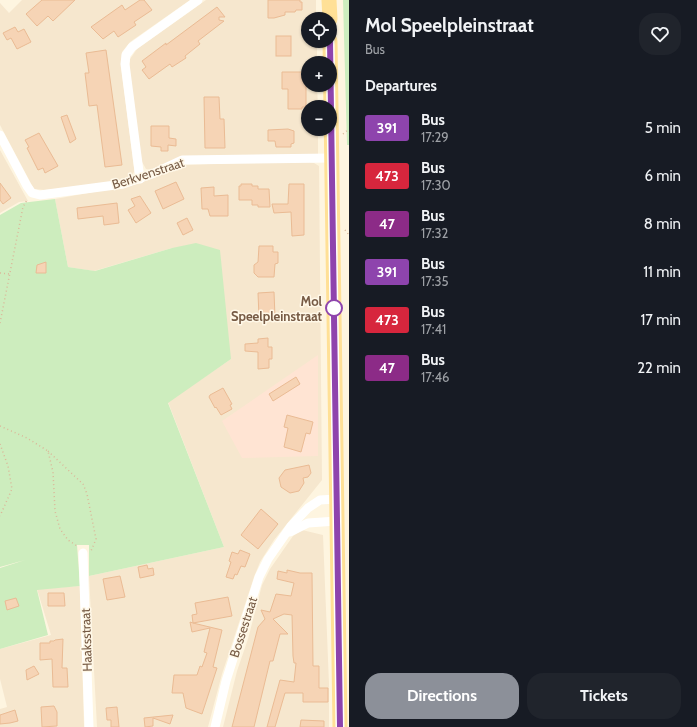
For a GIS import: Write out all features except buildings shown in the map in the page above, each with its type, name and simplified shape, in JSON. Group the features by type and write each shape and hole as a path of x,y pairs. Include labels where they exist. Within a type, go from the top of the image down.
{"main road":[{"path":"329,0 330,12"},
{"path":"330,48 340,727"}],"street":[{"path":"140,179 125,64 126,55 132,47 198,0"},
{"path":"0,135 32,193"},
{"name":"Berkvenstraat","path":"32,193 40,195 123,184 140,179 182,160 332,158"},
{"name":"Bossestraat","path":"215,727 226,680 259,577 268,559 287,534 291,526 308,508 320,500 336,499"},
{"name":"Bossestraat","path":"287,534 295,528 308,523 336,521"},
{"name":"Haaksstraat","path":"83,553 89,727"}],"path":[{"path":"0,323 23,207 32,193"},
{"path":"0,273 10,274"},
{"path":"0,426 27,438 48,451 83,484 87,494 96,539 92,550 83,553 76,545 68,540 60,529 55,511 53,472 48,451"},
{"path":"0,444 8,466 12,489 0,516"}],"shaded area":[{"path":"22,0 190,0 130,42 122,52 121,66 134,168 134,172 130,177 109,184 45,190 34,189 0,125 0,3 9,13"},
{"path":"206,0 316,0 316,12 301,12 301,48 317,48 317,56 301,56 301,92 317,92 318,100 301,100 301,136 318,136 318,154 178,159 151,170 146,169 141,160 129,67 130,59 137,49"},
{"path":"0,150 28,201 19,202 0,213"},
{"path":"305,161 319,166 322,480 274,540 260,562 222,674 208,727 97,727 89,576 224,547 168,402 231,359 172,248 94,271 68,267 55,199 138,184 179,165"},
{"path":"318,355 318,456 242,458 222,421"},
{"path":"302,530 323,535 329,684 329,727 223,727 237,671 248,639 262,585 270,569 293,536"},
{"path":"80,586 84,727 0,727 0,709 7,707 0,679 0,649 51,635 37,589"}],"green space":[{"path":"343,0 349,0 349,145 347,145"},
{"path":"55,199 68,267 95,271 172,248 196,243 220,250 231,359 168,403 224,547 89,576 89,545 77,545 80,586 37,590 48,635 0,649 0,568 25,560 0,567 0,215 21,203"}],"bus line":[{"name":"391","path":"330,48 340,727"}],"place":[{"name":"Mol Speelpleinstraat","path":"334,308"}]}
